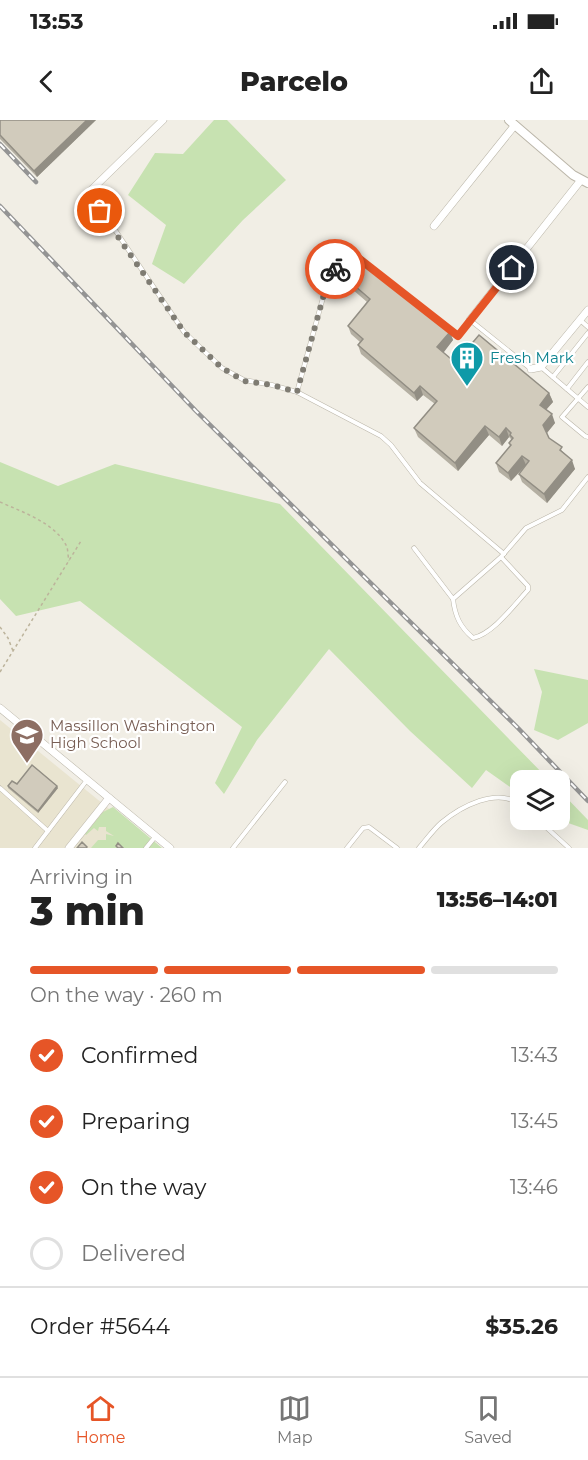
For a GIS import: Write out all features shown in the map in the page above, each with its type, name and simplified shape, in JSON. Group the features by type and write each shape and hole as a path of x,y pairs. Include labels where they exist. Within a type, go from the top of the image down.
{"street":[{"path":"85,196 163,120"},
{"path":"434,226 512,122 585,182 470,320"},
{"path":"531,369 541,367 588,310"},
{"path":"0,708 170,848"},
{"path":"69,848 109,798"}],"lane":[{"path":"85,196 113,227 184,332 222,368 244,381 297,392 381,436 391,445 420,483 502,555 529,587 528,590 491,629 482,636 473,638 462,629 453,599 414,548"},
{"path":"297,392 329,276 348,254 352,253 361,260"},
{"path":"396,287 458,336 470,320 531,369"},
{"path":"580,320 588,327"},
{"path":"553,377 588,333"},
{"path":"567,389 588,362"},
{"path":"541,367 588,407"},
{"path":"588,387 562,417 588,436"},
{"path":"453,599 502,555 526,528 562,510 588,477"},
{"path":"35,848 87,780"},
{"path":"233,848 285,782"},
{"path":"0,788 48,831"},
{"path":"420,848 438,825 454,812 471,804 503,796 510,798"},
{"path":"347,848 363,828 369,827 397,848"},
{"path":"549,830 569,848"},
{"path":"146,848 156,836"}],"path":[{"path":"0,502 41,521 57,534 67,548 69,562"},
{"path":"0,672 81,541"},
{"path":"0,627 13,651"}],"shaded area":[{"name":"Massillon Washington High School","path":"0,720 108,808 157,848 0,848"}],"green space":[{"path":"214,120 227,120 286,180 243,220 184,284 152,264 166,225 128,195 155,153 183,154"},
{"path":"0,462 58,486 115,464 280,504 539,770 510,770 510,787 486,770 472,788 410,731 329,649 257,740 224,794 215,783 242,727 80,601 16,616 0,599"},
{"path":"534,669 588,680 588,723 558,740 534,730 542,692"},
{"path":"570,801 588,820 588,830 570,824"},
{"path":"113,807 162,848 91,848 98,840 106,840 106,834 114,836 106,831 106,827 99,827 98,831 94,828 85,834 103,812"}],"building":[{"path":"0,120 87,120 34,171 0,135"},
{"name":"Fresh Mark","path":"354,251 450,332 437,347 464,370 471,361 463,354 479,335 549,393 540,405 552,414 543,425 549,438 562,447 560,450 572,460 544,494 519,474 529,461 522,456 508,473 496,463 511,445 509,443 513,438 506,428 499,437 485,426 455,463 414,428 437,401 420,386 414,393 358,345 363,339 348,326 370,299 348,280 354,274 342,264"},
{"path":"32,765 57,786 38,811 8,786 12,781 17,784"},
{"path":"82,842 87,847 77,848"}],"railway":[{"path":"0,144 36,182"},
{"path":"0,206 196,411 518,728 588,801"}],"way so far":[{"path":"100,211 184,332 222,368 244,381 297,392 329,276 335,269"}],"place":[{"name":"Fresh Mark","path":"467,387"},
{"name":"Massillon Washington High School","path":"27,764"}],"route":[{"path":"335,269 345,256 352,253 458,336 512,268"}]}
